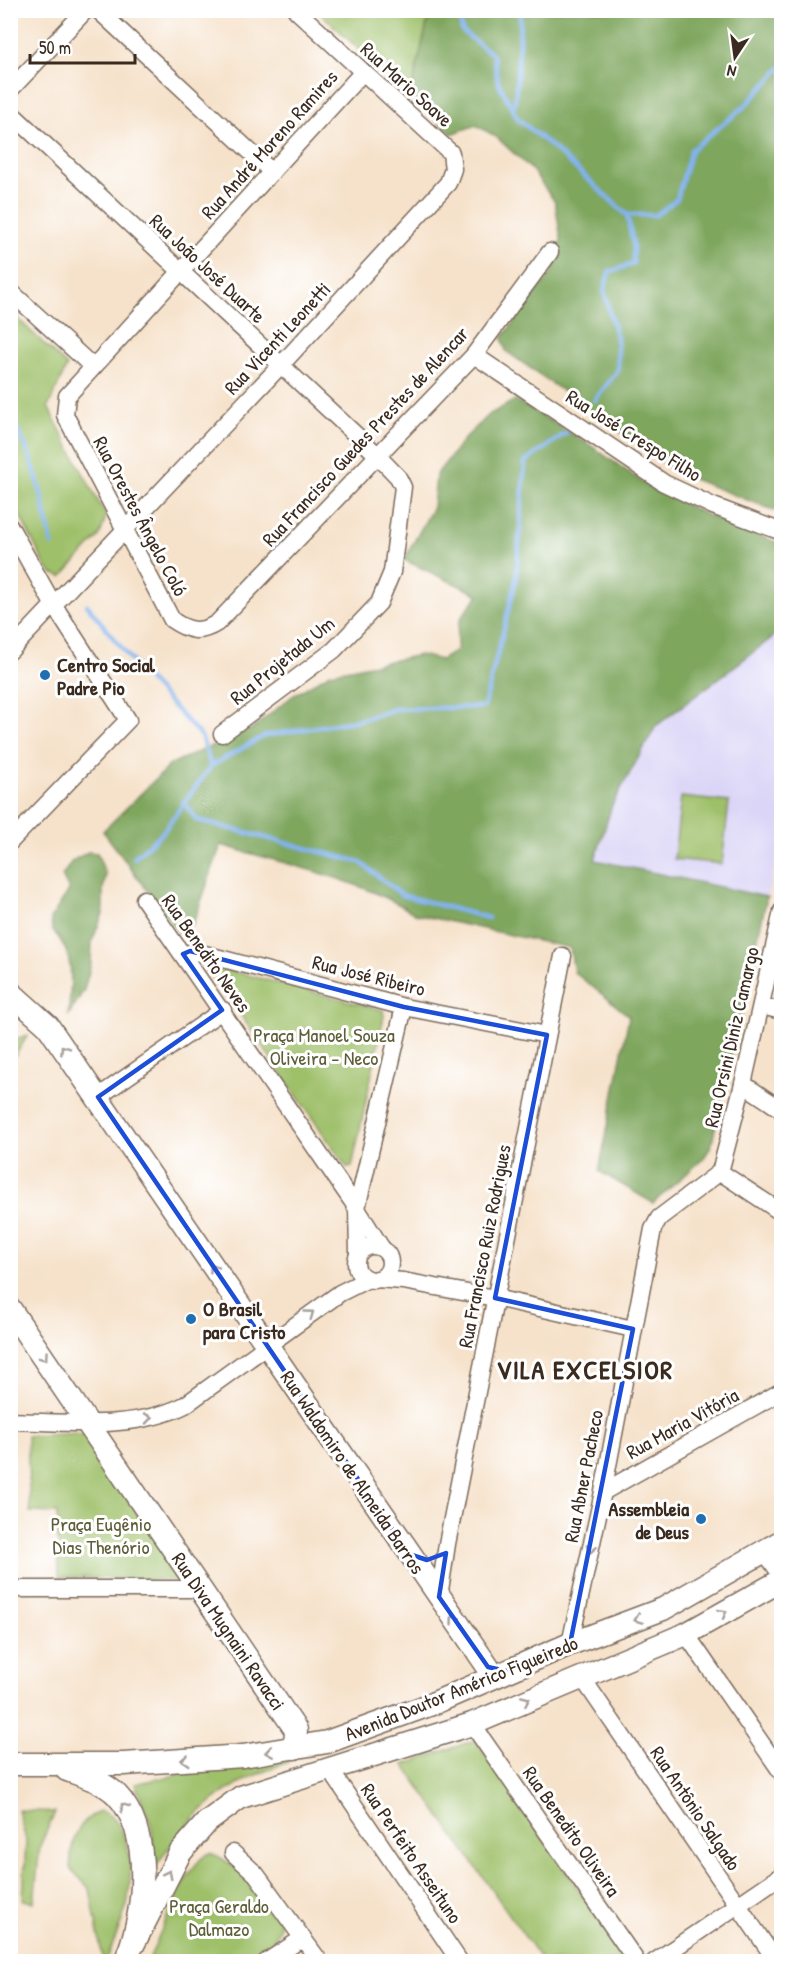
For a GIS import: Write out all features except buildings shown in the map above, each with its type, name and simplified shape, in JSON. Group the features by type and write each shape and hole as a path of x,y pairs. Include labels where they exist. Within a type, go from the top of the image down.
{"main road":[{"name":"Rua Waldomiro de Almeida Barros","path":"10,992 48,1026 409,1554 496,1672"},
{"name":"Rua Diva Mugnaini Ravacci","path":"10,1309 296,1730 295,1748"},
{"name":"Avenida Doutor Américo Figueiredo","path":"21,1765 124,1764 243,1756 327,1742 385,1722 496,1672 663,1609 773,1546"},
{"name":"Avenida Doutor Américo Figueiredo","path":"129,1953 180,1852 207,1822 241,1797 472,1724 581,1676 686,1634 782,1581"},
{"path":"570,1644 602,1653 641,1652"},
{"path":"357,1759 461,1716 479,1702 496,1672"},
{"path":"21,1765 64,1770 94,1780 116,1795 130,1814 143,1866 129,1953"}],"street":[{"path":"10,90 86,10"},
{"path":"98,10 272,172"},
{"name":"Rua Mario Soave","path":"296,10 451,153 453,169"},
{"name":"Rua André Moreno Ramires","path":"65,406 67,396 92,366 182,272 363,72"},
{"name":"Rua João José Duarte","path":"10,112 377,455"},
{"name":"Rua Vicenti Leonetti","path":"10,651 281,365 448,183 453,169"},
{"name":"Rua Francisco Guedes Prestes de Alencar","path":"196,631 217,623 474,355 550,252"},
{"path":"10,291 92,366"},
{"name":"Rua José Crespo Filho","path":"474,355 664,483 713,506 782,532"},
{"name":"Rua Orestes Ângelo Coló","path":"65,406 65,415 172,620 184,628 196,631"},
{"name":"Rua Projetada Um","path":"222,734 334,650 379,603 392,572 403,487 398,477 377,455"},
{"path":"10,527 54,604 128,720 10,842"},
{"name":"Rua Benedito Neves","path":"144,899 357,1208 395,1268 426,1285"},
{"name":"Rua Orsini Diniz Camargo","path":"720,1172 743,1083 782,911"},
{"name":"Rua José Ribeiro","path":"183,954 197,952 404,1007 547,1035"},
{"name":"Rua Francisco Ruiz Rodrigues","path":"439,1597 447,1544 562,956"},
{"path":"761,1006 782,1011"},
{"path":"404,1007 357,1208 357,1269 372,1279 426,1285 495,1298 633,1329"},
{"path":"98,1097 222,1010"},
{"path":"743,1083 782,1110"},
{"path":"720,1172 782,1213"},
{"name":"Rua Abner Pacheco","path":"570,1644 603,1491 653,1229 659,1218 720,1172"},
{"path":"10,1421 89,1423 153,1418 170,1413 185,1405 340,1293 386,1274 386,1253 372,1245 358,1253"},
{"name":"Rua Maria Vitória","path":"603,1491 782,1391"},
{"path":"409,1554 427,1560 438,1556 447,1544"},
{"path":"773,1546 782,1576"},
{"path":"10,1589 200,1589"},
{"path":"686,1634 782,1773"},
{"name":"Rua Antônio Salgado","path":"581,1676 777,1962"},
{"name":"Rua Benedito Oliveira","path":"472,1724 637,1962"},
{"name":"Rua Perfeito Asseituno","path":"329,1768 460,1962"},
{"path":"234,1853 256,1874 320,1962"},
{"path":"654,1962 782,1875"},
{"path":"266,1962 303,1938"}],"highlighted area":[{"path":"190,951 404,1007 547,1035 495,1298 633,1329 570,1644 506,1671 488,1667 439,1597 446,1553 427,1560 409,1554 98,1097 222,1010 183,954"}],"shaded area":[{"path":"781,631 782,835 767,897 595,860 612,805 656,726"}],"green space":[{"path":"318,11 430,11 410,97"},
{"path":"430,11 781,11 781,513 680,474 506,351 502,338 552,272 561,240 555,202 532,170 495,136 476,125 452,134 410,97"},
{"path":"10,311 67,366 48,407 106,516 100,535 62,577 53,574 46,567 11,498"},
{"path":"515,400 587,443 651,488 707,515 781,544 781,631 656,726 612,805 595,860 767,897 711,1147 703,1159 653,1203 599,1171 629,1016 574,972 570,948 415,914 393,901 346,881 221,845 193,924 178,932 103,831 171,764 253,728 291,697 330,673 420,655 441,660 457,650 457,632 461,619 479,595 404,560 433,507 436,475 465,438 490,414"},
{"path":"681,797 729,802 722,864 674,859"},
{"path":"88,852 97,853 106,875 103,889 103,914 92,941 91,964 84,990 68,1016 71,970 65,949 52,930 51,918 69,890 62,876 72,861"},
{"name":"Praça Manoel Souza Oliveira - Neco","path":"213,966 383,1010 384,1016 352,1167 347,1168 210,971"},
{"path":"28,1035 11,1062 11,1040"},
{"name":"Praça Eugênio Dias Thenório","path":"77,1433 84,1435 180,1575 176,1580 59,1577 57,1513 30,1512 27,1436"},
{"path":"475,1740 628,1961 542,1961 404,1765"},
{"path":"288,1759 288,1762 245,1780 212,1801 184,1829 156,1866 151,1824 135,1784 212,1767"},
{"path":"18,1810 55,1812 40,1846 34,1902 23,1900 26,1840"},
{"path":"101,1811 119,1825 130,1862 130,1888 126,1907 106,1962 103,1961 90,1889 70,1868 76,1834 85,1821"},
{"name":"Praça Geraldo Dalmazo","path":"210,1853 232,1865 258,1891 280,1920 277,1934 262,1952 242,1961 148,1962 183,1884 201,1858"}],"waterway":[{"path":"453,10 460,17 462,31 493,55 498,82 518,119 627,215"},
{"path":"514,107 521,10"},
{"path":"595,400 618,370 617,339 604,291 609,272 633,264 633,244 627,215 656,215 677,199 691,150 744,107 782,67"},
{"path":"10,417 32,463 52,545"},
{"path":"134,858 163,832 211,766 264,736 359,720 395,709 484,707 516,580 525,462 566,433"},
{"path":"87,605 141,672 201,736 211,766"},
{"path":"183,802 197,820 360,862 402,895 488,918"}],"place":[{"name":"Centro Social Padre Pio","path":"45,675"},
{"name":"O Brasil para Cristo","path":"191,1319"},
{"name":"Assembleia de Deus","path":"701,1519"}],"district":[{"name":"VILA EXCELSIOR","path":"585,1369"}]}
